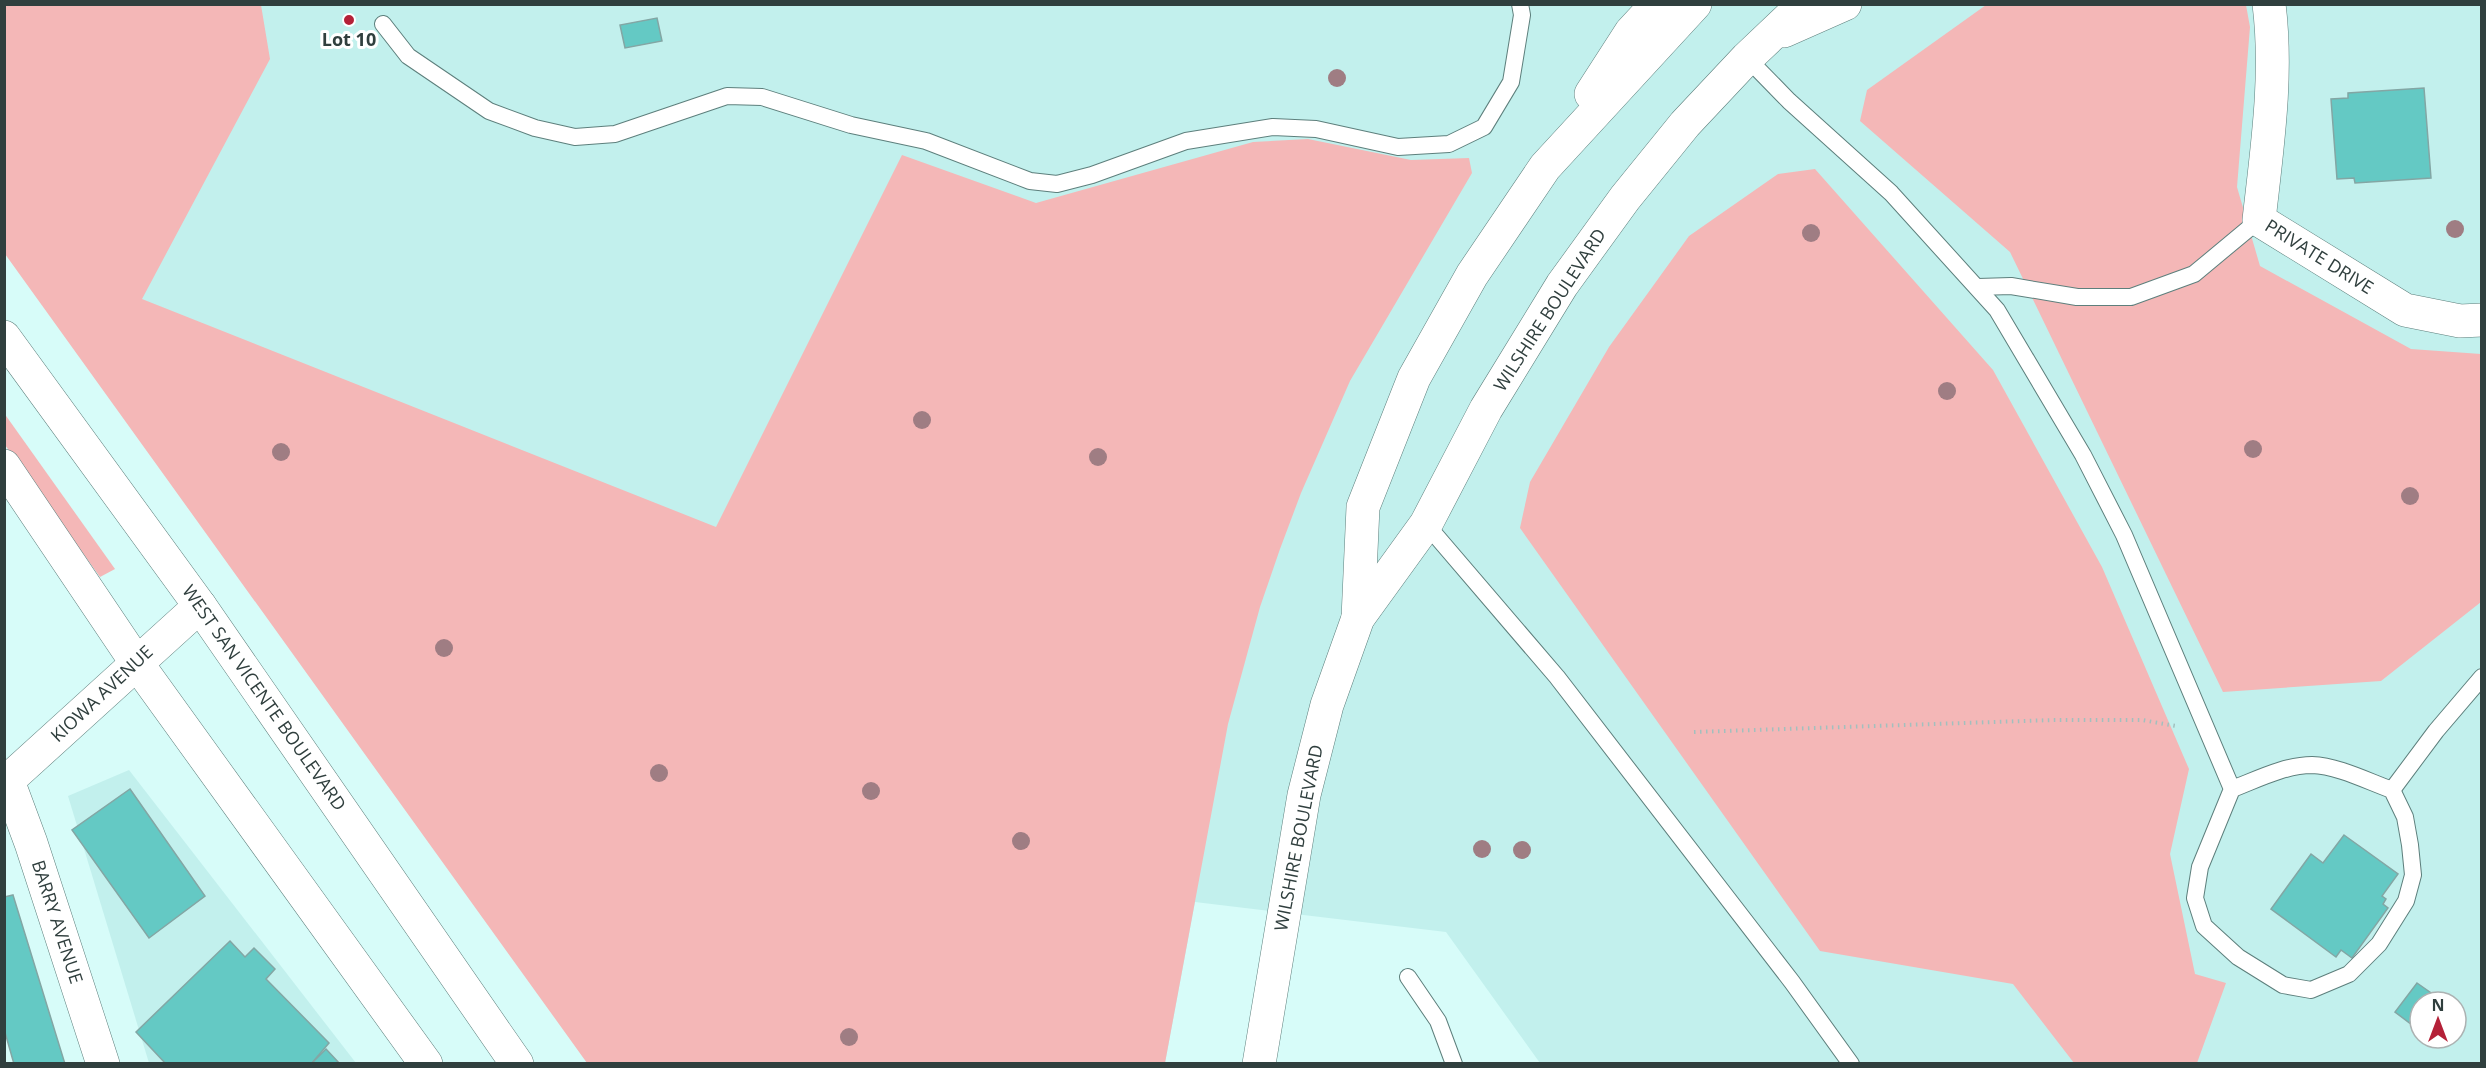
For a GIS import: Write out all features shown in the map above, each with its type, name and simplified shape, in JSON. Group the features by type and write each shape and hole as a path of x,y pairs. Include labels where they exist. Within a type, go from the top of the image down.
{"main road":[{"path":"1545,167 1631,32 1658,4"},
{"name":"WILSHIRE BOULEVARD","path":"1358,618 1363,507 1414,378 1472,275 1545,167 1695,4"},
{"name":"WILSHIRE BOULEVARD","path":"1259,1064 1304,795 1327,705 1358,618 1426,524 1486,409 1562,285 1625,198 1662,152 1756,49 1804,4"},
{"path":"1756,49 1845,4"},
{"name":"PRIVATE DRIVE","path":"2269,4 2272,33 2271,107 2259,220 2405,310 2460,321 2481,320"},
{"name":"WEST SAN VICENTE BOULEVARD","path":"4,337 200,606 517,1064"},
{"path":"4,466 136,662 426,1064"},
{"name":"KIOWA AVENUE","path":"6,782 200,606"},
{"name":"BARRY AVENUE","path":"6,782 29,835 103,1064"}],"lane":[{"path":"383,24 408,56 489,111 535,128 575,137 615,134 727,96 748,95 762,97 851,125 926,141 1030,180 1057,184 1092,175 1186,141 1273,127 1316,129 1398,147 1449,144 1484,127 1511,82 1522,15 1520,4"},
{"path":"1756,49 1789,101 1891,193 1997,310 2083,455 2124,535 2232,789 2200,867 2195,898 2204,926 2238,957 2283,985 2311,990 2349,974 2379,944 2406,901 2413,875 2405,817 2392,790 2312,765 2287,769 2232,789"},
{"path":"1978,287 2011,286 2077,297 2131,297 2194,274 2259,220"},
{"path":"1426,524 1557,677 1792,982 1851,1064"},
{"path":"2392,790 2436,730 2481,677"},
{"path":"1408,977 1438,1021 1455,1064"}],"path":[{"path":"1694,732 2054,720 2142,720 2207,732"}],"shaded area":[{"path":"4,5 2481,5 2481,1063 1540,1063 1446,932 1195,902 1165,1063 127,419"},
{"path":"4,5 261,5 270,59 142,299 716,527 902,155 1036,203 1253,142 1308,139 1411,160 1469,158 1472,173 1350,381 1301,493 1260,607 1228,724 1165,1063 587,1063 5,254"},
{"path":"1986,5 2246,5 2250,27 2237,187 2260,266 2411,349 2481,354 2481,602 2381,681 2223,692 2010,252 1860,121 1867,90"},
{"path":"1815,169 1993,370 2102,567 2189,769 2170,854 2195,974 2226,983 2197,1063 2074,1063 2013,984 1820,951 1520,528 1530,482 1609,347 1689,236 1778,174"},
{"path":"4,413 115,569 100,577 5,445"},
{"path":"129,770 356,1063 149,1063 68,796"}],"building":[{"path":"657,18 662,41 625,48 620,25"},
{"path":"2424,88 2431,178 2355,183 2354,178 2337,179 2331,99 2348,98 2348,93"},
{"path":"130,789 205,896 149,938 72,830"},
{"path":"2344,835 2398,874 2382,896 2386,899 2383,904 2388,908 2352,958 2341,950 2336,957 2271,909 2311,854 2323,863"},
{"path":"13,895 65,1064 14,1064 4,1029 4,897"},
{"path":"230,941 245,957 254,948 275,969 266,979 329,1043 311,1064 166,1064 136,1032"},
{"path":"2417,983 2427,990 2412,990"},
{"path":"2408,995 2408,1022 2395,1012"},
{"path":"326,1049 340,1064 311,1064"}],"place":[{"name":"Lot 10","path":"349,20"}]}
